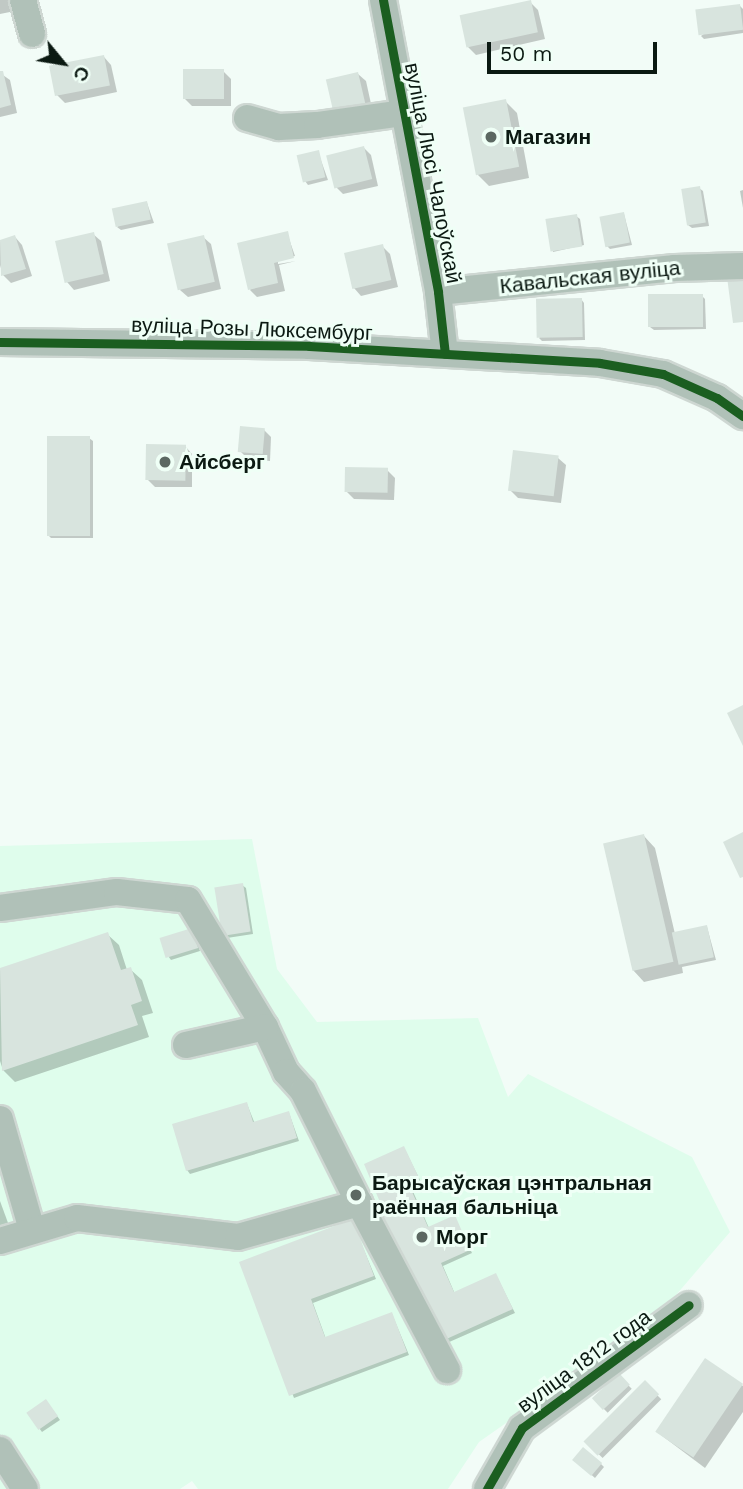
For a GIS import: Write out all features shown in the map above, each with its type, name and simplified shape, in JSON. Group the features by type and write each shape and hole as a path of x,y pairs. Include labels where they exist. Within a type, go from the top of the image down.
{"street":[{"path":"23,0 32,34"},
{"name":"вуліца Люсі Чалоўскай","path":"383,0 402,113 438,292 445,354"},
{"path":"247,118 279,127 317,125 402,113"},
{"name":"Кавальская вуліца","path":"438,292 674,268 743,266"},
{"name":"вуліца Розы Люксембург","path":"0,341 309,346 600,363 663,374 717,398 743,416"},
{"path":"0,908 117,892 188,900 265,1027 286,1072 303,1091 447,1370"},
{"path":"186,1045 265,1027"},
{"path":"0,1119 32,1230"},
{"path":"0,1241 77,1218 238,1237 359,1203"},
{"name":"вуліца 1812 года","path":"487,1489 522,1428 689,1305"},
{"path":"0,1451 25,1489"}],"shaded area":[{"name":"Барысаўская цэнтральная раённая бальніца","path":"252,839 277,969 317,1022 478,1018 508,1097 528,1074 692,1157 730,1232 658,1316 479,1442 448,1489 198,1489 192,1481 180,1489 0,1489 0,846"}],"building":[{"path":"531,0 538,32 466,47 460,15"},
{"path":"740,4 743,30 699,35 695,9"},
{"path":"104,55 110,85 55,96 49,66"},
{"path":"183,69 224,69 224,99 183,99"},
{"path":"0,71 3,71 11,105 0,108"},
{"path":"358,72 366,106 334,114 326,79"},
{"name":"Магазин","path":"506,99 519,167 476,175 463,107"},
{"path":"364,146 372,179 334,188 326,155"},
{"path":"319,150 325,177 303,182 297,155"},
{"path":"700,186 706,223 687,226 681,189"},
{"path":"147,201 151,220 116,227 112,208"},
{"path":"624,212 630,242 605,247 599,217"},
{"path":"577,214 582,247 551,252 545,219"},
{"path":"288,231 294,258 274,263 278,283 248,290 237,243"},
{"path":"94,232 104,274 65,283 55,241"},
{"path":"15,235 26,269 1,276 0,240"},
{"path":"204,235 215,282 178,290 167,244"},
{"path":"383,244 391,280 352,289 344,253"},
{"path":"743,276 743,322 733,323 727,277"},
{"path":"648,294 703,294 703,327 648,327"},
{"path":"582,298 583,337 537,338 536,299"},
{"path":"240,426 265,428 263,454 238,452"},
{"path":"47,436 90,436 90,536 47,536"},
{"name":"Айсберг","path":"146,444 186,445 185,481 145,480"},
{"path":"513,450 559,456 554,496 508,491"},
{"path":"345,467 388,468 388,493 345,492"},
{"path":"743,705 743,746 727,713"},
{"path":"743,832 743,877 740,878 723,842"},
{"path":"644,834 673,962 633,971 603,843"},
{"path":"243,883 251,931 222,936 214,888"},
{"path":"707,925 714,957 679,965 672,932"},
{"path":"192,928 198,948 166,958 159,938"},
{"path":"108,932 121,970 131,967 142,1001 131,1005 138,1025 2,1071 0,968"},
{"path":"247,1102 253,1122 289,1111 297,1138 186,1171 172,1124"},
{"name":"Морг","path":"404,1146 419,1178 408,1183 428,1227 455,1215 470,1250 441,1263 454,1292 496,1273 513,1309 442,1341 400,1248 387,1255 368,1213 382,1207 364,1164"},
{"path":"353,1219 374,1276 311,1299 325,1337 392,1312 407,1352 289,1396 239,1262"},
{"path":"705,1358 743,1384 693,1458 655,1432"},
{"path":"619,1373 630,1385 603,1410 592,1398"},
{"path":"645,1380 659,1394 598,1456 583,1442"},
{"path":"46,1399 58,1416 38,1430 26,1413"},
{"path":"583,1447 602,1463 591,1476 572,1460"}],"cycle path":[{"path":"383,0 438,292 445,354"},
{"path":"0,342 309,346 600,363 663,374 717,398 743,416"},
{"path":"487,1489 522,1428 689,1305"}],"place":[{"name":"Магазин","path":"491,137"},
{"name":"Айсберг","path":"165,462"},
{"name":"Барысаўская цэнтральная раённая бальніца","path":"356,1195"},
{"name":"Морг","path":"422,1237"}]}
